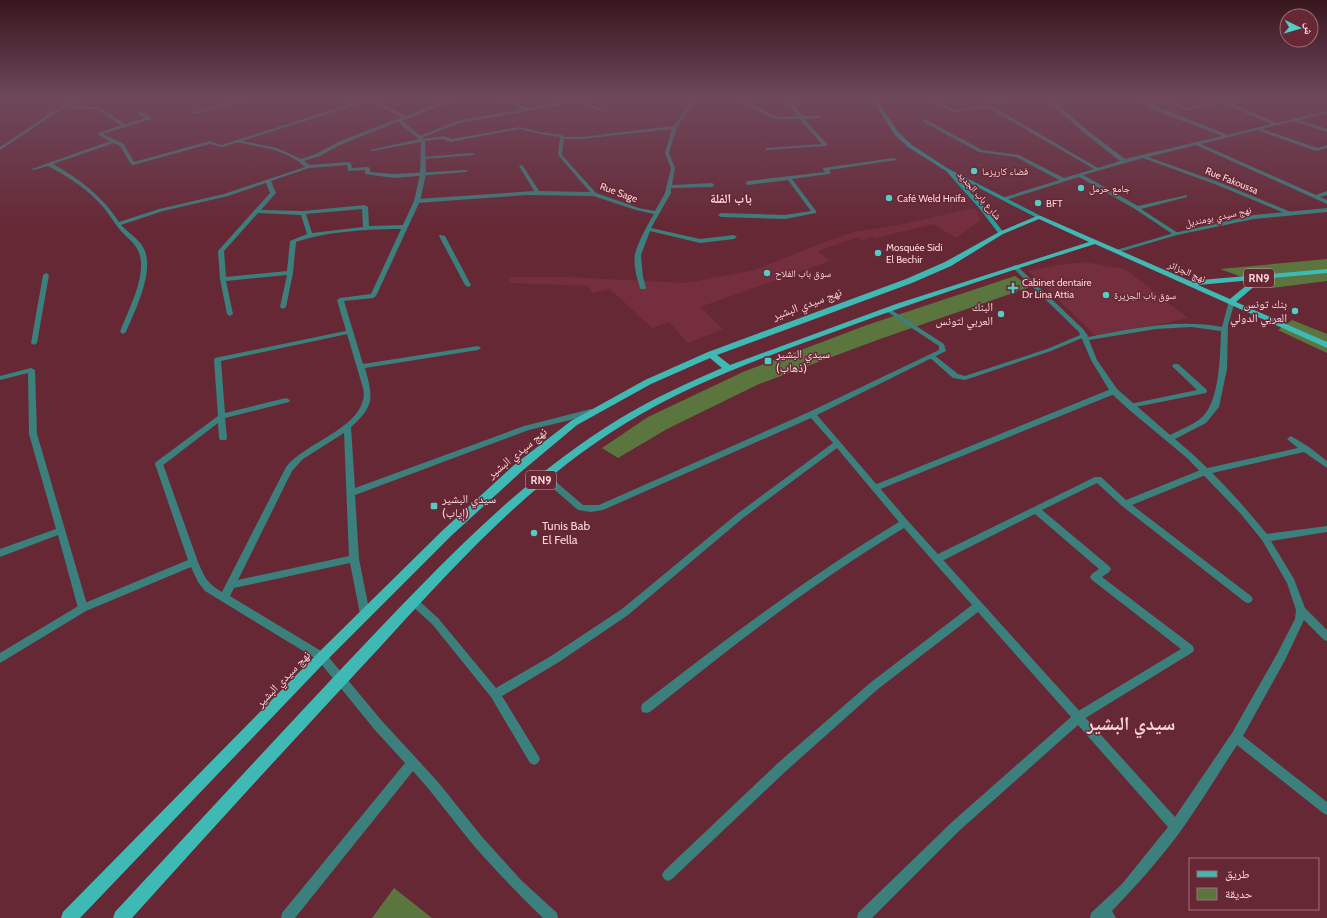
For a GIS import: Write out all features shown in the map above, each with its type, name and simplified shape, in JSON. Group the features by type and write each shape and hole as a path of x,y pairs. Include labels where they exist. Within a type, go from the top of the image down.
{"main road":[{"name":"شارع باب الجديد","path":"902,140 946,169 1039,217"},
{"name":"شارع باب الجديد","path":"946,169 982,208 1001,233"},
{"name":"نهج سيدي البشير","path":"68,918 322,657 446,533 492,490 542,448 590,412 648,382 711,354 909,281 948,264 1001,233 1039,217"},
{"name":"نهج الجزائر","path":"1039,217 1232,301 1327,345"},
{"name":"RN9","path":"121,918 414,602 500,517 567,458 622,421 676,391 728,368 888,310 1015,267 1095,242"},
{"name":"RN9","path":"1190,284 1327,271"},
{"name":"RN9","path":"1232,301 1260,278"},
{"path":"711,354 728,368"}],"street":[{"path":"0,149 14,140"},
{"path":"34,169 115,141 122,145 133,164 210,142 221,146 241,140"},
{"path":"302,160 318,155 349,140"},
{"path":"372,150 413,140"},
{"path":"224,598 289,469 302,456 348,428 367,404 369,399 368,388 360,367 340,300 373,296 417,201 422,174 423,158 421,140"},
{"name":"Rue Sage","path":"562,140 560,155 594,194 638,209 657,213"},
{"path":"643,288 640,277 638,255 648,229 668,193 673,168 668,153 672,140"},
{"path":"768,149 826,145 821,140"},
{"path":"960,140 980,151 1017,156 1063,180"},
{"path":"1047,140 1097,169"},
{"path":"1096,140 1124,161"},
{"path":"1004,199 1124,161 1213,140"},
{"path":"1288,140 1318,150 1327,146"},
{"path":"237,141 277,150 302,160 308,167"},
{"path":"1198,144 1327,202"},
{"path":"423,158 472,154"},
{"name":"Rue Fakoussa","path":"1144,157 1219,184 1289,213"},
{"path":"748,183 829,173 825,169 894,159"},
{"path":"118,224 161,210 226,195 308,167 349,163 350,170 368,168 367,173 394,176 466,171"},
{"path":"49,164 72,176 86,186 108,208 123,230 141,245 144,263 141,285 123,332"},
{"path":"521,166 537,192"},
{"path":"1079,175 1137,208 1176,234"},
{"path":"721,215 784,217 814,212 789,178"},
{"path":"230,314 223,279 221,251 273,194 268,181"},
{"path":"669,187 712,185"},
{"path":"417,201 510,193 537,192 594,194"},
{"path":"1315,197 1327,193"},
{"path":"1137,208 1185,196"},
{"path":"257,211 302,213 365,207 366,228"},
{"name":"نهج سيدي بومنديل","path":"1116,251 1176,234 1254,217 1327,210"},
{"path":"302,213 310,236"},
{"path":"283,307 290,273 293,241 310,236 366,228 404,227"},
{"path":"648,229 700,241 734,236"},
{"path":"442,236 468,285"},
{"path":"1015,267 1067,315 1086,337 1094,360 1114,391 1130,406 1170,438 1223,489 1264,538 1291,582 1301,610 1327,637"},
{"path":"223,279 290,273"},
{"path":"34,343 46,275"},
{"path":"1170,438 1203,421 1215,406 1223,368 1225,330 1232,301"},
{"path":"545,477 581,508 595,509 812,414 943,351 942,345 888,310"},
{"path":"932,357 956,376 965,378 1086,337 1186,324 1200,324 1225,330"},
{"path":"223,438 217,360 350,332"},
{"path":"360,367 478,348"},
{"path":"1130,406 1203,391 1176,366"},
{"path":"0,378 31,370 33,434 83,608"},
{"path":"875,488 1114,391"},
{"path":"286,400 222,416 159,464 193,562 201,579 208,588 322,657 378,725 434,786 512,879 552,918"},
{"path":"351,493 528,428 590,412"},
{"path":"812,414 978,606 1176,827"},
{"path":"348,428 354,559 365,614"},
{"path":"1291,439 1327,465"},
{"path":"495,694 548,663 625,612 740,516 837,444"},
{"path":"1125,504 1206,471 1306,449"},
{"path":"937,559 1098,479 1125,504 1248,599"},
{"path":"863,918 956,826 1079,717 1189,649 1095,577 1106,569 1036,510"},
{"path":"646,708 799,591 856,552 905,523"},
{"path":"1264,538 1327,529"},
{"path":"0,553 60,531"},
{"path":"231,585 354,559"},
{"path":"0,658 83,608 193,562"},
{"path":"414,602 435,621 495,694 534,759"},
{"path":"668,874 782,767 874,686 978,606"},
{"path":"1103,916 1176,827 1236,737 1300,619 1301,610"},
{"path":"1236,737 1327,810"},
{"path":"287,918 412,763"}],"shaded area":[{"name":"سوق باب الفلاح","path":"975,208 981,220 956,238 934,224 876,238 872,236 863,241 858,237 818,251 830,261 700,307 723,329 688,343 669,322 652,328 610,289 592,293 588,286 509,283 509,277 567,277 686,283 755,270 853,232 898,225"},
{"name":"سوق باب الجزيرة","path":"1084,262 1125,269 1188,318 1098,338 1028,271"}],"green space":[{"path":"1327,259 1327,281 1272,288 1220,269"},
{"path":"1015,276 1030,287 880,339 759,384 667,429 618,458 602,448 648,417 743,372 867,325"},
{"path":"1292,320 1327,334 1327,353 1278,330"},
{"path":"394,888 432,918 372,918"}],"place":[{"name":"فضاء كاريزما","path":"974,171"},
{"name":"جامع حرمل","path":"1081,188"},
{"name":"Café Weld Hnifa","path":"889,198"},
{"name":"BFT","path":"1038,203"},
{"name":"Mosquée Sidi El Bechir","path":"878,253"},
{"name":"سوق باب الفلاح","path":"767,273"},
{"name":"Cabinet dentaire Dr Lina Attia","path":"1013,288"},
{"name":"سوق باب الجزيرة","path":"1106,295"},
{"name":"بنك تونس العربي الدولي","path":"1295,311"},
{"name":"البنك العربي لتونس","path":"1001,314"},
{"name":"سيدي البشير (ذهاب)","path":"768,361"},
{"name":"سيدي البشير (إياب)","path":"434,506"},
{"name":"Tunis Bab El Fella","path":"534,533"}],"district":[{"name":"باب الفلة","path":"731,198"},
{"name":"سيدي البشير","path":"1131,723"}]}
